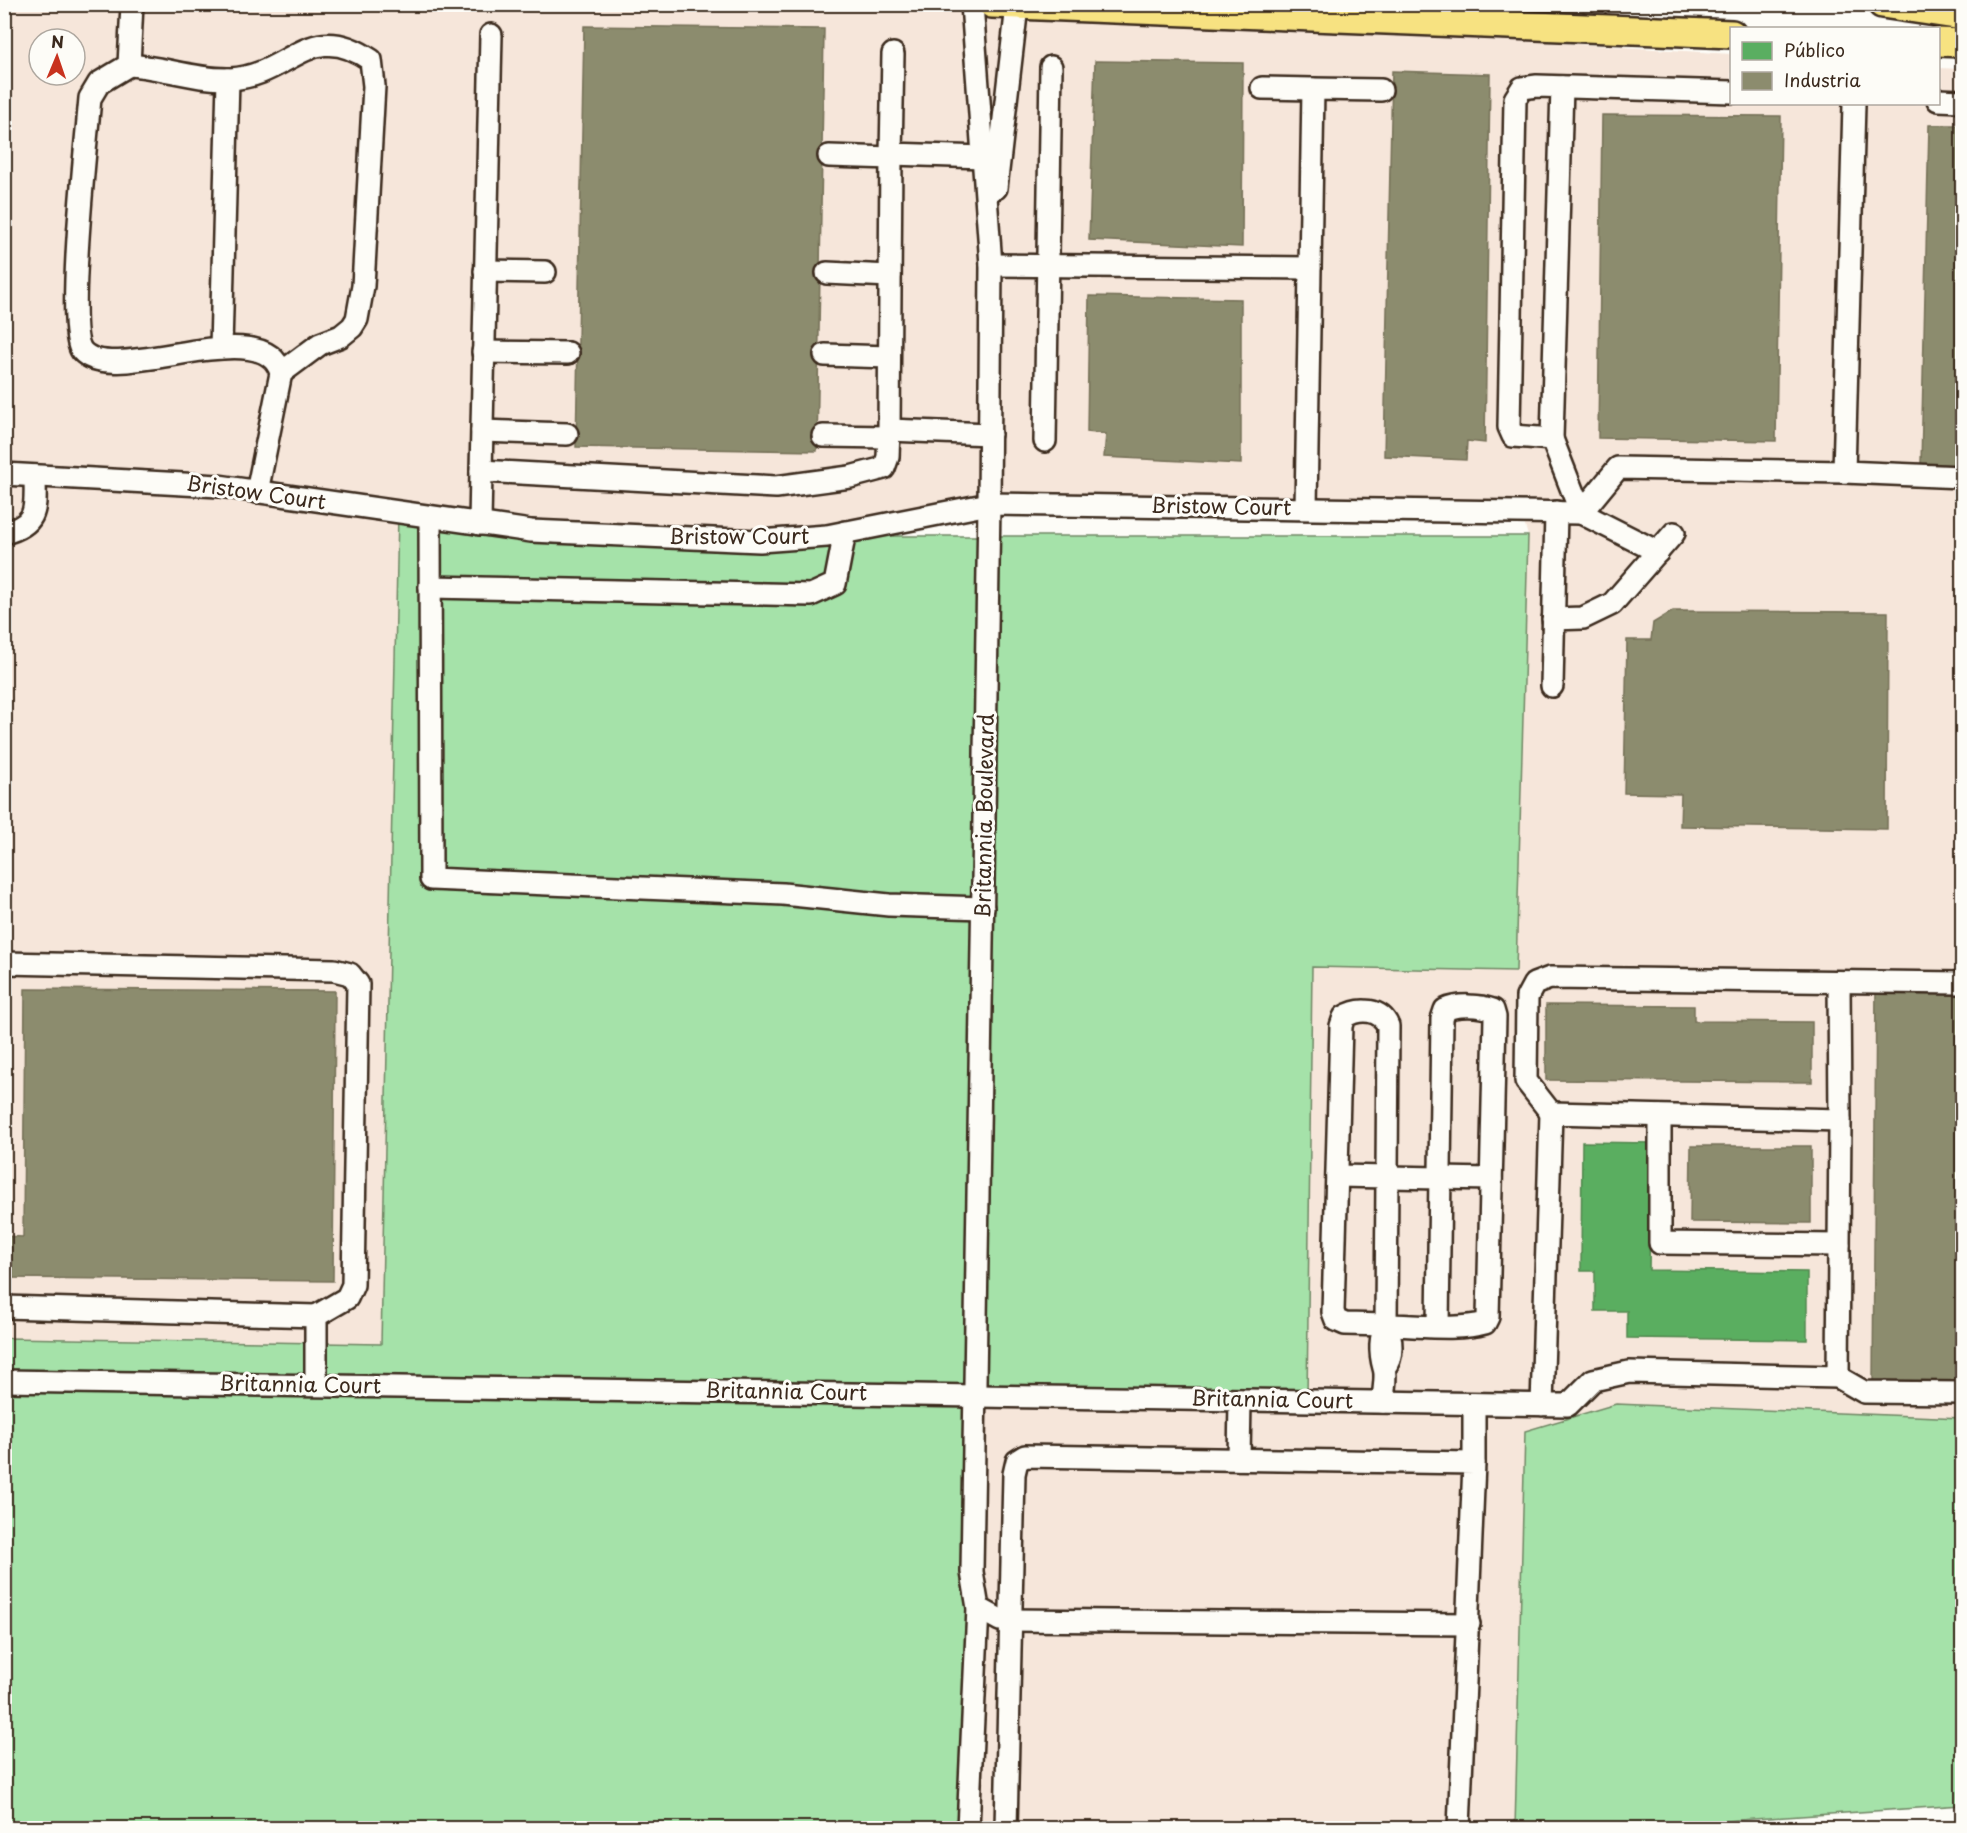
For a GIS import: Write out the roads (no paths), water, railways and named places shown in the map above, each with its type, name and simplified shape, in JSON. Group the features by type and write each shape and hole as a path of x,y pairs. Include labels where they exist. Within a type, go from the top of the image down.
{"main road":[{"path":"1882,4 1962,16"},
{"path":"1009,5 1730,34"},
{"path":"1940,42 1962,43"}],"street":[{"path":"129,65 132,4"},
{"name":"Britannia Boulevard","path":"968,1828 978,1608 972,1572 991,265 972,4"},
{"name":"Britannia Boulevard","path":"990,236 1009,5"},
{"path":"480,524 490,34"},
{"path":"258,492 281,373 273,358 250,347 221,348 129,360 98,358 83,352 78,343 76,325 81,220 90,98 99,83 129,65 228,79 253,77 272,69 300,50 334,43 355,49 371,60 374,86 363,286 357,319 352,327 340,336 320,344 281,373"},
{"path":"481,471 776,487 850,477 884,468 888,457 893,54"},
{"path":"1046,441 1051,67"},
{"path":"221,348 228,79"},
{"path":"1552,439 1513,436 1509,427 1515,99 1522,88 1537,86 1730,92"},
{"path":"1562,87 1552,439 1581,513 1658,552"},
{"path":"1263,88 1381,90"},
{"path":"1306,508 1313,89"},
{"path":"1940,100 1962,100"},
{"path":"1844,472 1854,105"},
{"path":"829,156 984,157"},
{"path":"991,265 1310,268"},
{"path":"485,272 545,272"},
{"path":"827,273 890,276"},
{"path":"483,352 568,353"},
{"path":"825,355 889,357"},
{"path":"482,431 567,434"},
{"path":"823,435 990,434"},
{"path":"1581,513 1618,468 1844,472 1962,477"},
{"name":"Bristow Court","path":"4,474 163,481 258,492 531,531 760,541 845,532 989,504 1581,513"},
{"path":"4,533 22,529 35,512 35,476"},
{"path":"1552,686 1556,512"},
{"path":"430,517 431,879 783,894 889,905 983,908"},
{"path":"430,587 811,595 835,584 845,532"},
{"path":"1553,619 1583,618 1612,604 1674,532"},
{"path":"4,963 334,970 350,974 358,984 353,1285 347,1298 316,1316 4,1307"},
{"path":"1542,1405 1551,1113 1526,1081 1527,997 1534,984 1550,978 1962,983"},
{"path":"1839,981 1838,1377 1864,1392 1962,1393"},
{"path":"1383,1402 1384,1368 1389,1362 1391,1335 1386,1325 1388,1026 1384,1017 1378,1012 1351,1013 1344,1017 1341,1026 1333,1311 1336,1320 1345,1323 1386,1325 1438,1326 1477,1326 1485,1323 1488,1317 1495,1017 1493,1010 1486,1008 1452,1007 1445,1010 1442,1019 1438,1326"},
{"path":"1551,1113 1840,1120"},
{"path":"1660,1116 1660,1243 1839,1245"},
{"path":"1337,1176 1491,1179"},
{"path":"316,1316 316,1385"},
{"name":"Britannia Court","path":"4,1381 1568,1405 1593,1380 1629,1372 1838,1377"},
{"path":"1239,1459 1240,1400"},
{"path":"1459,1828 1469,1624 1474,1404"},
{"path":"1006,1828 1014,1474 1017,1461 1025,1456 1474,1462"},
{"path":"978,1608 1000,1620 1469,1624"}]}
